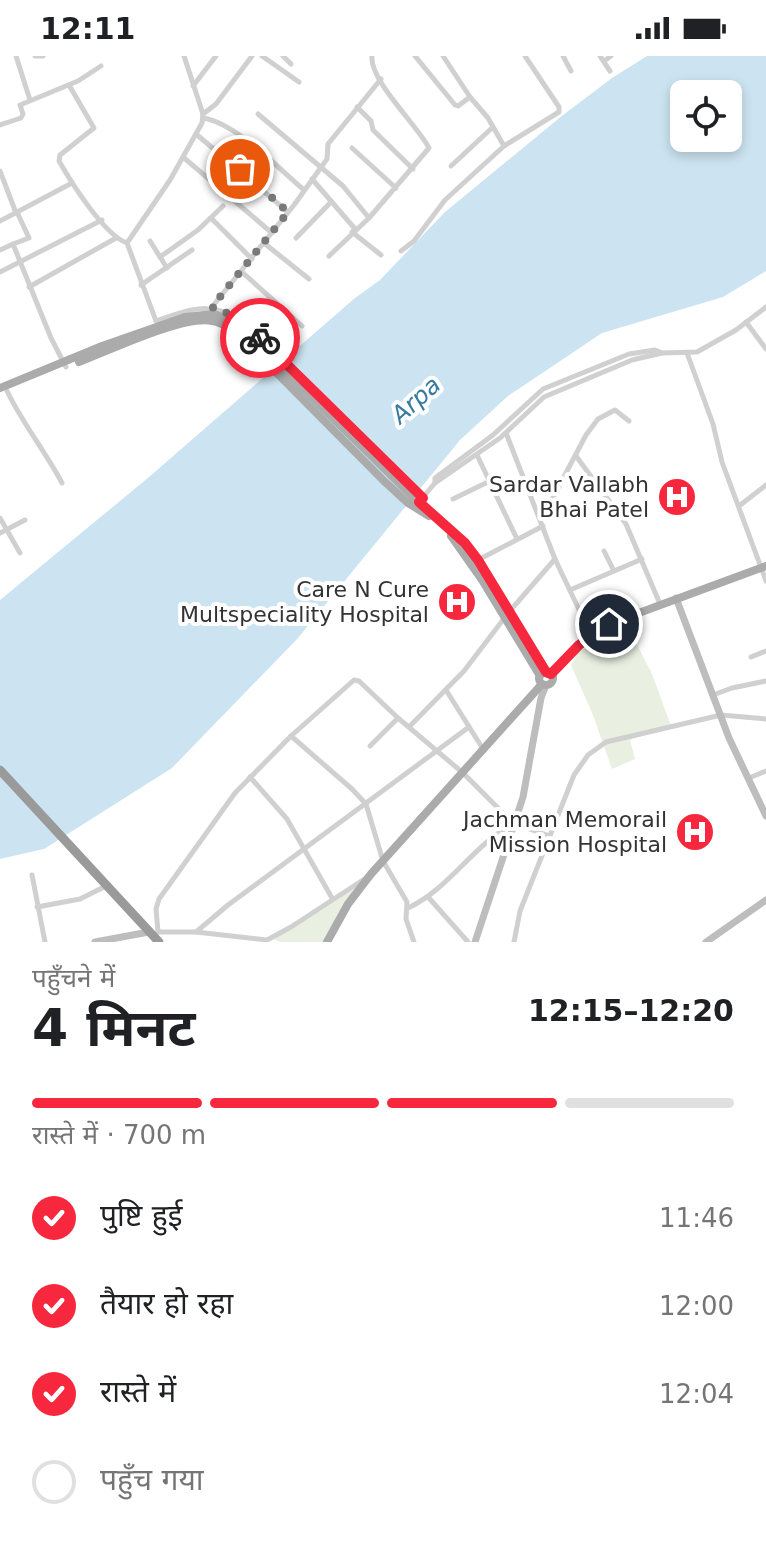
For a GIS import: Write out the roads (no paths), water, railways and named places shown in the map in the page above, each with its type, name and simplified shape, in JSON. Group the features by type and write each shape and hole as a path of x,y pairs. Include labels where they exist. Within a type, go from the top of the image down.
{"highway":[{"path":"0,770 155,935"}],"main road":[{"path":"2,391 185,317 214,314 236,323 267,358 465,543 478,560 545,678"},
{"path":"416,500 452,537 507,614"},
{"path":"327,942 371,874 545,678 592,636 609,624 764,567"},
{"path":"333,942 352,901"}],"street":[{"path":"35,56 43,56"},
{"path":"184,56 203,116 246,141 304,190"},
{"path":"193,86 216,56"},
{"path":"128,245 183,157 203,116 216,104 252,56"},
{"path":"262,56 299,82"},
{"path":"283,56 291,64"},
{"path":"329,256 369,218 413,169 429,146 401,112 372,64 372,56"},
{"path":"415,56 455,105 470,97"},
{"path":"443,56 504,146"},
{"path":"401,251 414,241 445,200 504,146 560,110 525,56"},
{"path":"563,56 571,71"},
{"path":"610,71 602,59 611,56"},
{"path":"18,57 30,100"},
{"path":"0,125 21,118 20,105 69,85 101,66"},
{"path":"212,307 321,168 327,159 328,144 381,79"},
{"path":"69,85 94,127 59,157 72,183 116,238 128,245 158,326 190,309 212,307 246,324 416,500 506,433 550,394 632,360 662,353 697,352 766,307"},
{"path":"357,107 371,121 373,130 413,169"},
{"path":"258,114 343,186 369,218"},
{"path":"451,166 493,127"},
{"path":"196,134 288,212"},
{"path":"352,148 396,188"},
{"path":"183,157 272,233"},
{"path":"0,171 29,238 0,250"},
{"path":"312,179 354,231 381,255"},
{"path":"0,221 72,183"},
{"path":"296,238 331,202"},
{"path":"160,257 223,206"},
{"path":"211,218 252,259"},
{"path":"0,272 102,220"},
{"path":"29,287 116,238"},
{"path":"150,241 167,268"},
{"path":"264,243 309,279"},
{"path":"13,244 65,365"},
{"path":"141,285 192,250"},
{"path":"242,272 302,326"},
{"path":"746,322 766,349"},
{"path":"435,483 435,478 498,431 543,389 629,354 655,350 662,353"},
{"path":"687,353 713,424 722,462 764,567 766,581"},
{"path":"2,391 44,450 62,483"},
{"path":"540,517 586,435 602,416 615,410 629,421"},
{"path":"506,433 555,559 592,636"},
{"path":"477,455 517,539"},
{"path":"576,456 623,518 660,604"},
{"path":"453,499 490,481"},
{"path":"739,506 766,485"},
{"path":"0,518 3,531 20,553"},
{"path":"3,531 25,520"},
{"path":"478,560 543,526"},
{"path":"604,551 614,571"},
{"path":"409,727 446,690 555,559"},
{"path":"570,590 642,559"},
{"path":"676,598 721,715 766,816"},
{"path":"751,657 766,651"},
{"path":"475,942 523,797 545,678"},
{"path":"155,935 159,899 235,793 291,736 354,680 359,681 463,773 514,824 550,836"},
{"path":"713,695 766,681"},
{"path":"446,690 483,749"},
{"path":"514,942 520,911 574,775 584,758 597,745 721,715 766,719"},
{"path":"370,746 398,718"},
{"path":"196,932 469,727"},
{"path":"291,736 366,804 383,861 406,899 406,919 414,942"},
{"path":"749,778 766,771"},
{"path":"250,777 287,819 332,898"},
{"path":"408,908 429,898 494,836 514,824"},
{"path":"95,942 196,932 265,941 371,874"},
{"path":"32,875 45,942"},
{"path":"37,907 80,899 104,884"},
{"path":"429,898 468,942"},
{"path":"706,942 766,900"}],"water":[{"name":"Arpa","path":"647,56 766,56 766,271 723,297 602,333 508,396 460,440 298,638 172,768 44,849 0,859 0,600 380,280 445,212 563,115"}],"place":[{"name":"Sardar Vallabh Bhai Patel","path":"677,497"},
{"name":"Care N Cure Multspeciality Hospital","path":"457,602"},
{"name":"Jachman Memorail Mission Hospital","path":"695,832"}]}
